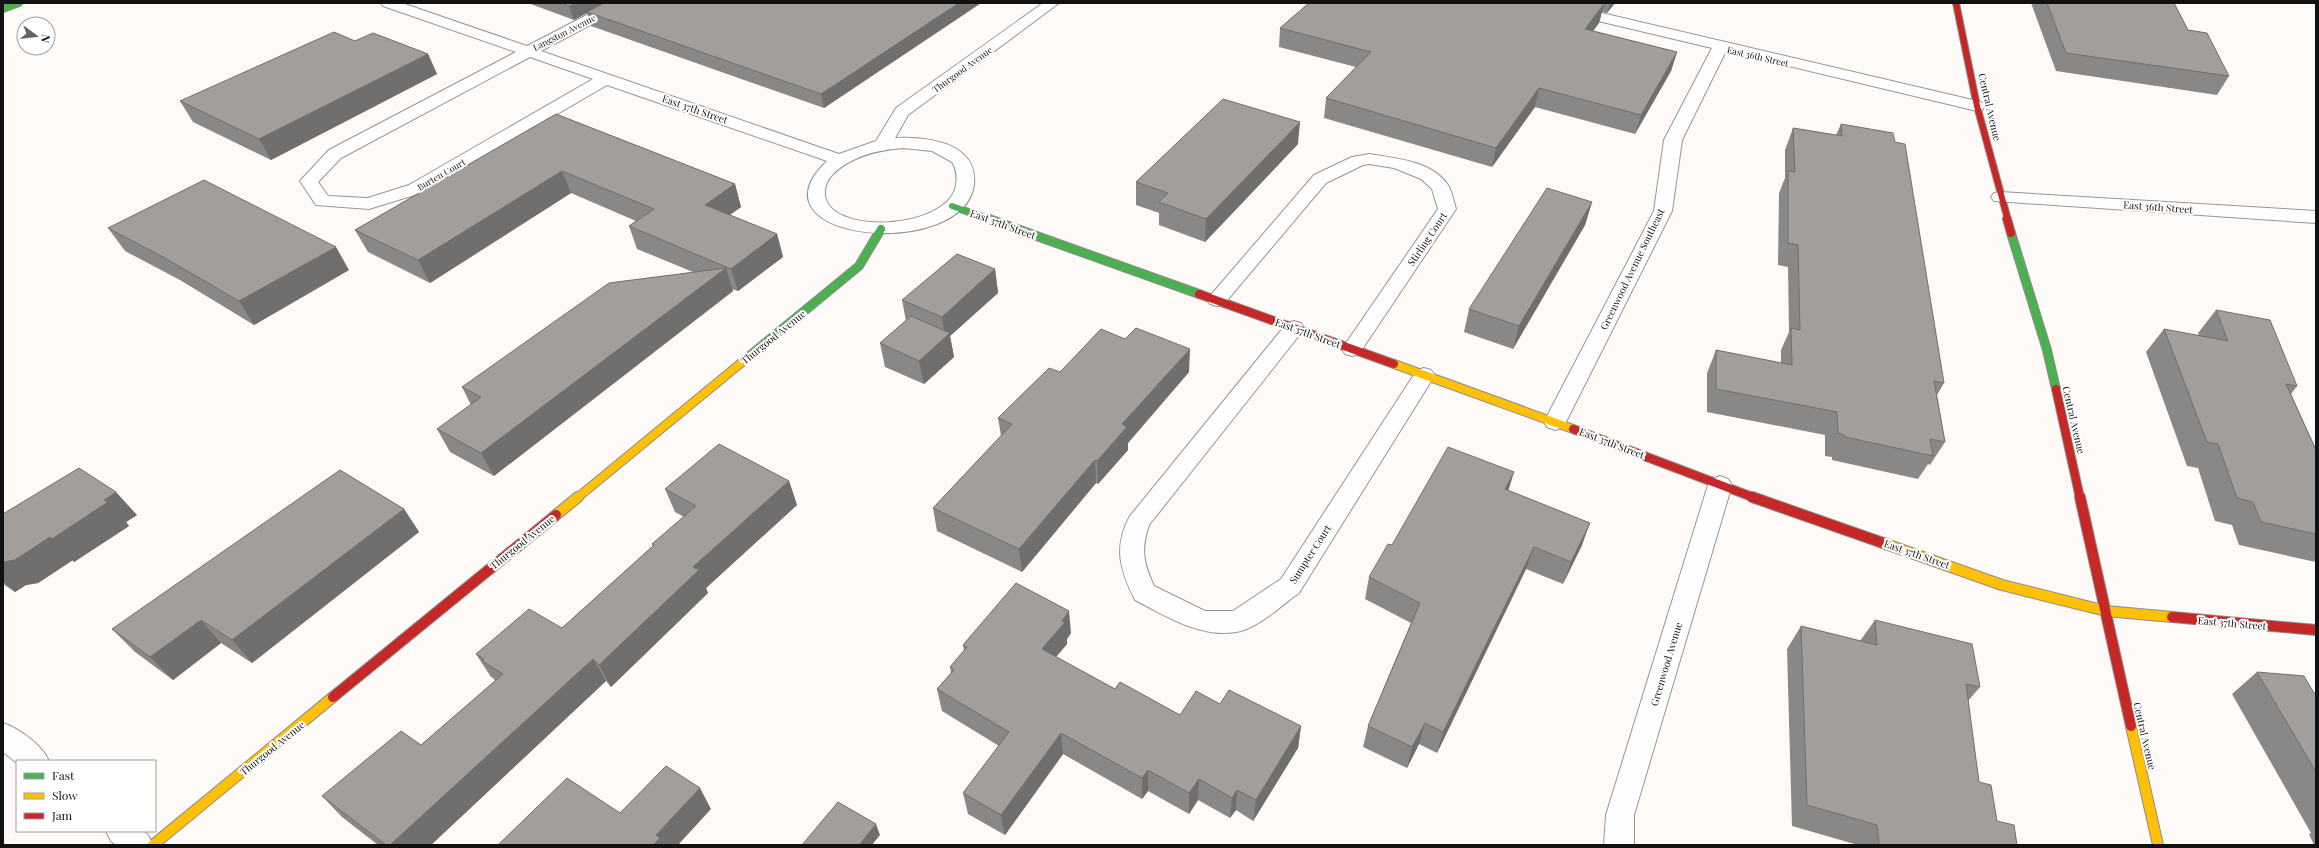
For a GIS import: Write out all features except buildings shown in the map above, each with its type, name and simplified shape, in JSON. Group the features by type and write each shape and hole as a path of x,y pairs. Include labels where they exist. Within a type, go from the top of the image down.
{"street":[{"path":"3,9 19,3"},
{"name":"East 37th Street","path":"388,3 528,50 840,160"},
{"name":"Langston Avenue","path":"528,50 621,3"},
{"name":"Thurgood Avenue","path":"883,144 902,112 1052,3"},
{"name":"East 36th Street","path":"1540,3 1720,47 1977,106"},
{"name":"Central Avenue","path":"1956,3 1977,106 2000,197 2047,350 2158,845"},
{"name":"Greenwood Avenue Southeast","path":"1556,422 1663,211 1673,140 1720,47"},
{"name":"Burten Court","path":"528,50 335,154 309,181 322,201 368,204 415,189 607,78"},
{"path":"903,142 938,148 953,154 962,162 966,184 961,195 952,206 922,223 881,229 842,222 828,216 818,206 816,196 817,184 823,173 840,160 866,148 883,144 903,142"},
{"name":"Stirling Court","path":"1217,300 1320,179 1358,161 1369,159 1410,167 1427,176 1440,187 1447,209 1352,349"},
{"name":"East 36th Street","path":"2000,197 2316,217"},
{"name":"East 37th Street","path":"952,206 1556,422 1720,485 2002,585 2106,611 2316,630"},
{"name":"Thurgood Avenue","path":"152,845 859,266 881,229"},
{"name":"Sumpter Court","path":"1294,328 1138,522 1131,545 1133,567 1144,593 1203,621 1236,622 1259,609 1290,586 1424,375"},
{"name":"Greenwood Avenue","path":"1619,845 1620,816 1720,485"},
{"path":"3,735 34,760"},
{"path":"122,832 138,845"}],"traffic: fast":[{"path":"3,9 19,3"},
{"path":"952,206 1199,294"},
{"path":"741,363 859,266 881,229"},
{"path":"2011,233 2047,350 2056,389"}],"traffic: slow":[{"path":"556,515 741,363"},
{"path":"1394,364 1573,429"},
{"path":"1883,543 2002,585 2106,611 2172,617"},
{"path":"153,845 333,697"},
{"path":"2131,726 2158,845"}],"traffic: jam":[{"path":"1956,3 1977,106 2011,233"},
{"path":"1199,294 1394,364"},
{"path":"2056,389 2131,726"},
{"path":"1573,429 1720,485 1883,543"},
{"path":"333,697 556,515"},
{"path":"2172,617 2316,630"}]}
